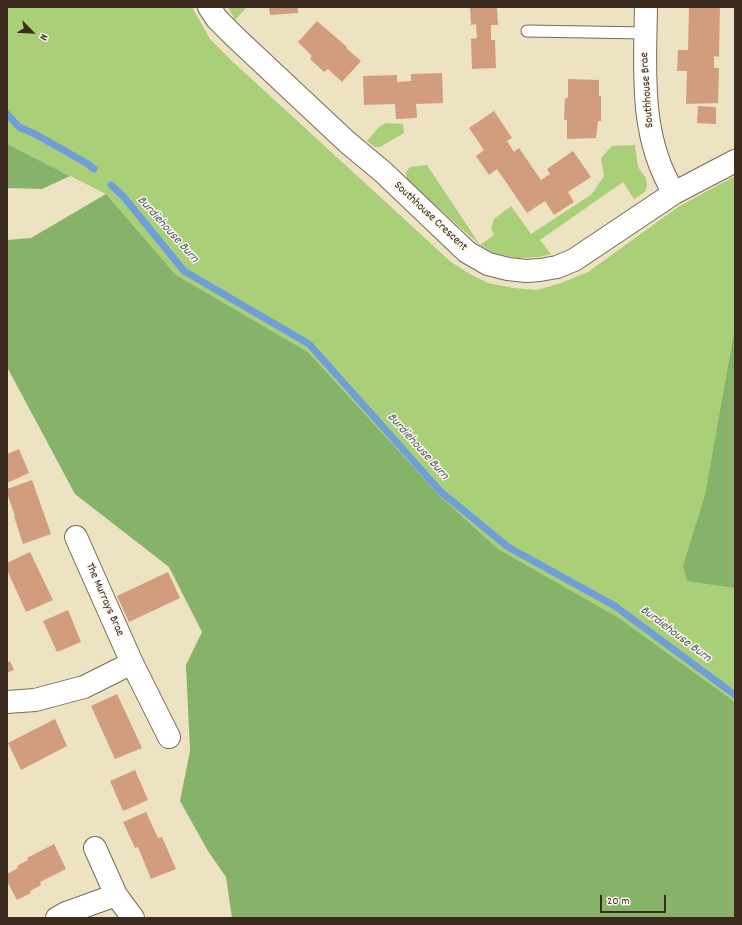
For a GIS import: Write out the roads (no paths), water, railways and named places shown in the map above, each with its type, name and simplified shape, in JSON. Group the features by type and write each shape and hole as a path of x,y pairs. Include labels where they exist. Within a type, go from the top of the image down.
{"street":[{"name":"Southhouse Crescent","path":"209,7 217,19 235,37 347,142 383,172 467,252 488,264 508,269 526,271 556,267 574,260 674,193 735,161"},
{"name":"Southhouse Brae","path":"646,7 644,69 646,104 658,162 674,193"},
{"name":"The Murrays Brae","path":"76,537 132,663 169,737"},
{"path":"7,702 35,700 84,687 132,663"},
{"path":"95,848 116,895 133,918"},
{"path":"57,918 66,913 116,895"}],"lane":[{"path":"527,30 646,33"}],"waterway":[{"name":"Burdiehouse Burn","path":"7,114 19,127 35,134 88,164 94,169"},
{"name":"Burdiehouse Burn","path":"111,185 123,196 184,271 309,344 441,492 508,547 615,606 735,695"}]}
